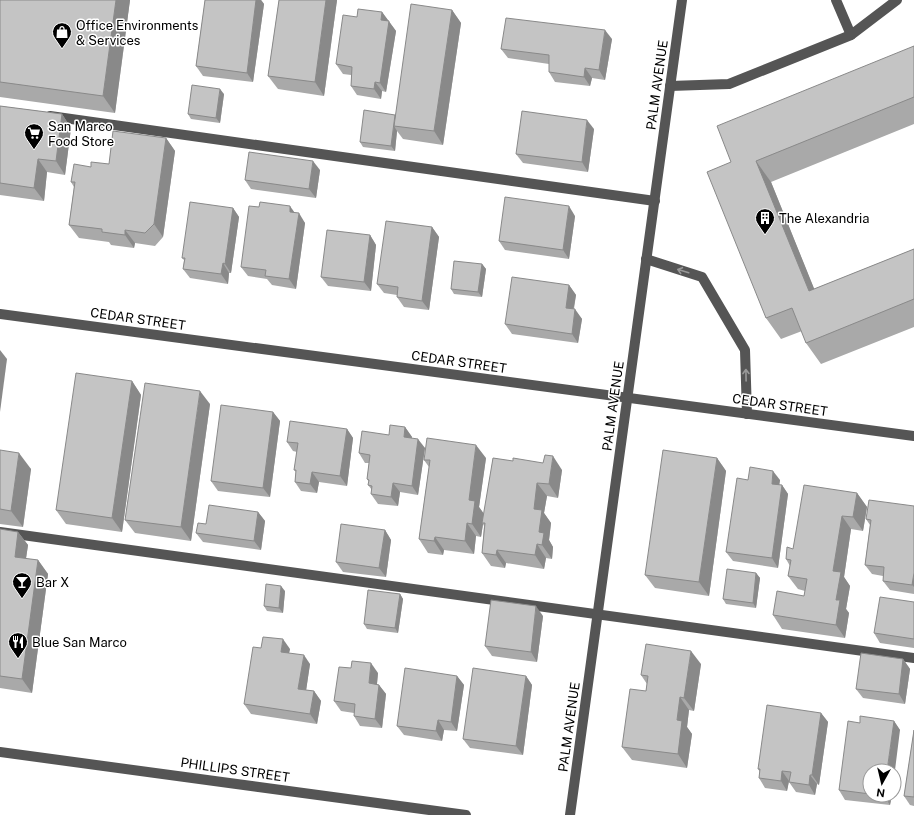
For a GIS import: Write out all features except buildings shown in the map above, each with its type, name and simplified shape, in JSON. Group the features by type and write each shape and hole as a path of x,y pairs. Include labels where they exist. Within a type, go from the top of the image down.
{"street":[{"name":"PALM AVENUE","path":"570,815 682,0"},
{"path":"836,0 851,35"},
{"path":"670,86 729,84 851,35 896,0"},
{"path":"38,114 654,201"},
{"path":"646,259 702,277 745,350 747,414"},
{"name":"CEDAR STREET","path":"0,314 914,436"},
{"path":"0,532 914,658"},
{"name":"PHILLIPS STREET","path":"0,752 466,815"}],"place":[{"name":"Office Environments & Services","path":"62,49"},
{"name":"San Marco Food Store","path":"34,150"},
{"name":"The Alexandria","path":"765,235"},
{"name":"Bar X","path":"22,599"},
{"name":"Blue San Marco","path":"18,659"}]}
